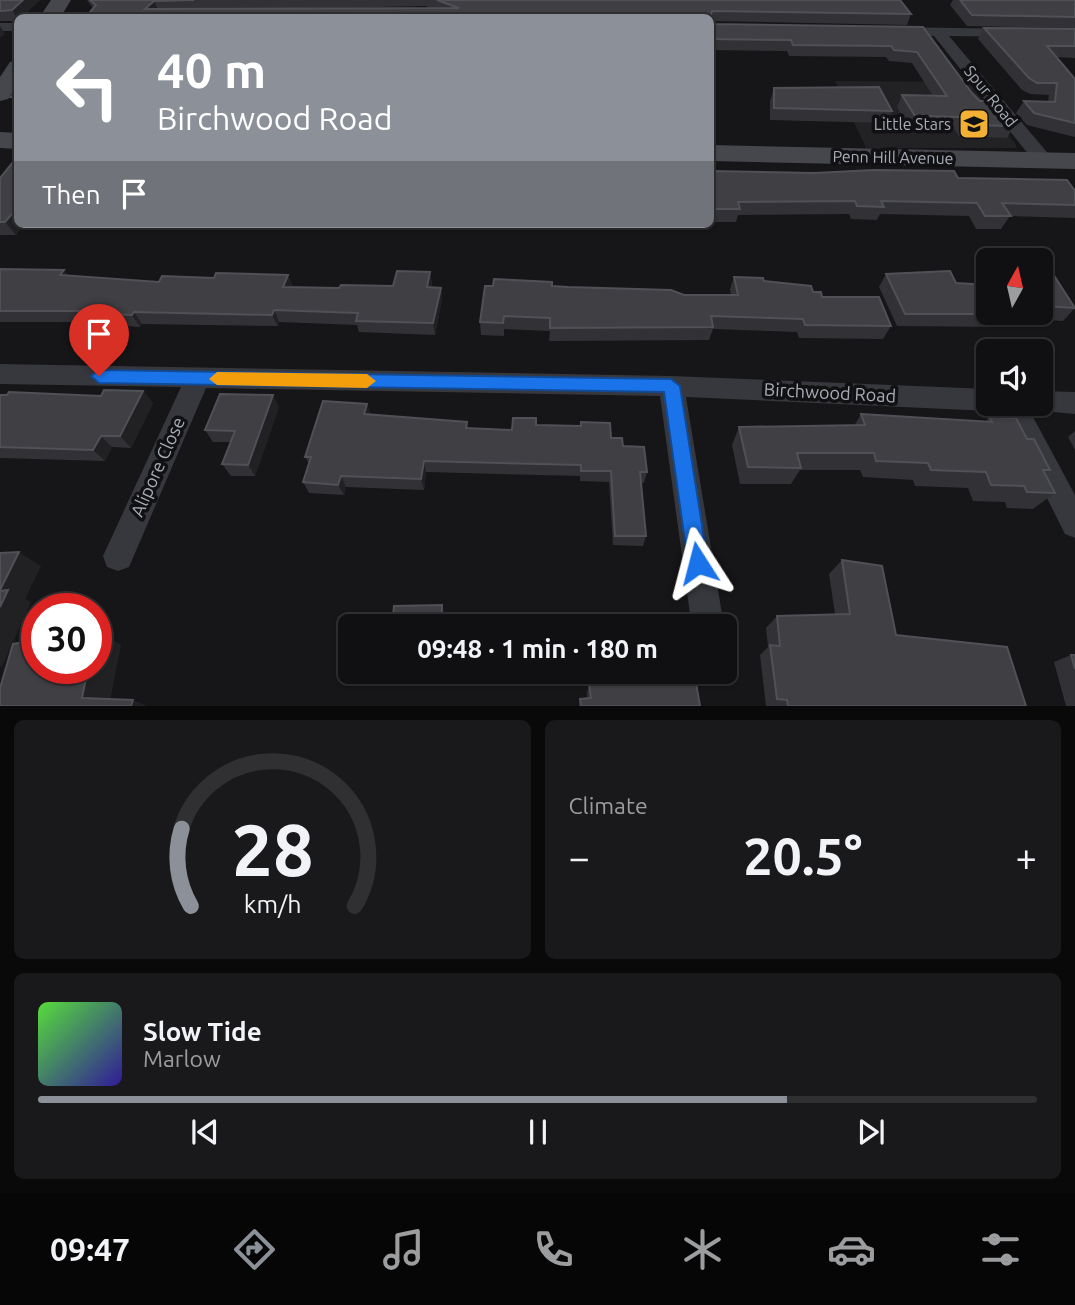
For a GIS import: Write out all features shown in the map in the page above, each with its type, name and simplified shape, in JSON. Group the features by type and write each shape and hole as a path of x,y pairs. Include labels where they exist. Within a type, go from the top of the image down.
{"street":[{"path":"871,31 1075,34"},
{"name":"Spur Road","path":"938,32 1044,161"},
{"path":"0,94 14,73"},
{"name":"Penn Hill Avenue","path":"714,153 1075,161"},
{"name":"Birchwood Road","path":"0,374 671,386 976,399"},
{"name":"Alipore Close","path":"118,556 198,378"},
{"path":"671,386 702,614"},
{"path":"1053,402 1075,403"},
{"path":"1019,416 1075,524"}],"shaded area":[{"path":"835,81 969,82 1016,148 866,148"}],"building":[{"path":"0,0 23,0 12,10 0,11"},
{"path":"90,0 194,0 154,1 145,9 459,8 437,0 900,0 911,14 712,11 711,14 88,14 96,5"},
{"path":"960,0 1075,0 1075,17 972,15"},
{"path":"714,24 923,27 972,93 980,101 995,101 1014,126 966,125 961,117 915,116 902,95 947,96 917,52 894,50 891,46 793,45 791,40 714,39"},
{"path":"984,28 1075,29 1075,46 1047,46 1075,79 1075,123 1034,113 1024,101 1055,102 1057,83 1037,83 1029,78"},
{"path":"879,87 892,111 774,108 774,88"},
{"path":"14,161 14,212 5,222 0,222 0,178"},
{"path":"874,170 954,171 958,178 1067,180 1075,191 1075,205 1002,203 1011,216 985,216 977,203 881,201 884,207 857,206 855,201 738,202 740,209 714,209 714,171 815,173"},
{"path":"0,269 64,270 60,275 159,282 162,276 214,278 216,273 288,275 283,287 339,288 341,285 393,286 397,271 430,272 427,287 441,288 433,323 356,321 358,313 274,310 272,315 0,311"},
{"path":"950,271 956,283 976,284 976,314 905,314 886,274"},
{"path":"1054,276 1075,308 1054,307"},
{"path":"734,277 763,278 764,281 811,286 813,292 821,292 822,297 879,297 891,326 805,325 803,319 711,316 713,327 550,328 550,318 504,316 503,323 480,322 485,286 493,286 494,279 552,282 552,286 568,287 671,290 684,295 738,295"},
{"path":"104,390 143,391 120,436 101,436 93,450 0,447 0,395 7,395 9,392 101,396"},
{"path":"220,394 273,395 248,465 222,464 235,431 205,430"},
{"path":"323,401 367,404 364,414 467,422 466,428 512,430 513,418 536,418 536,425 581,426 581,422 610,423 611,438 622,438 623,446 644,447 647,472 640,472 646,536 615,536 611,471 581,471 581,465 424,461 421,479 341,476 338,485 303,482 311,457 305,457"},
{"path":"861,414 992,422 989,417 1016,418 1027,439 1034,439 1050,470 1043,470 1055,493 1027,492 1024,486 991,485 986,472 931,470 928,463 876,461 874,453 797,453 801,468 748,467 739,427 865,425"},
{"path":"19,552 0,590 0,553"},
{"path":"842,560 882,566 896,635 1007,647 1026,706 788,706 787,700 777,699 770,645 780,646 777,616 850,614"},
{"path":"8,590 0,607 0,591"},
{"path":"442,605 442,614 393,614 394,606"},
{"path":"21,643 21,684 85,684 82,698 133,700 131,706 0,706 0,688 13,644"},
{"path":"589,684 696,684 700,706 581,706 580,699 591,698"}],"slow traffic":[{"path":"217,379 367,381"}],"place":[{"name":"Little Stars","path":"974,124"}],"route":[{"path":"99,376 671,386 698,563"}]}
